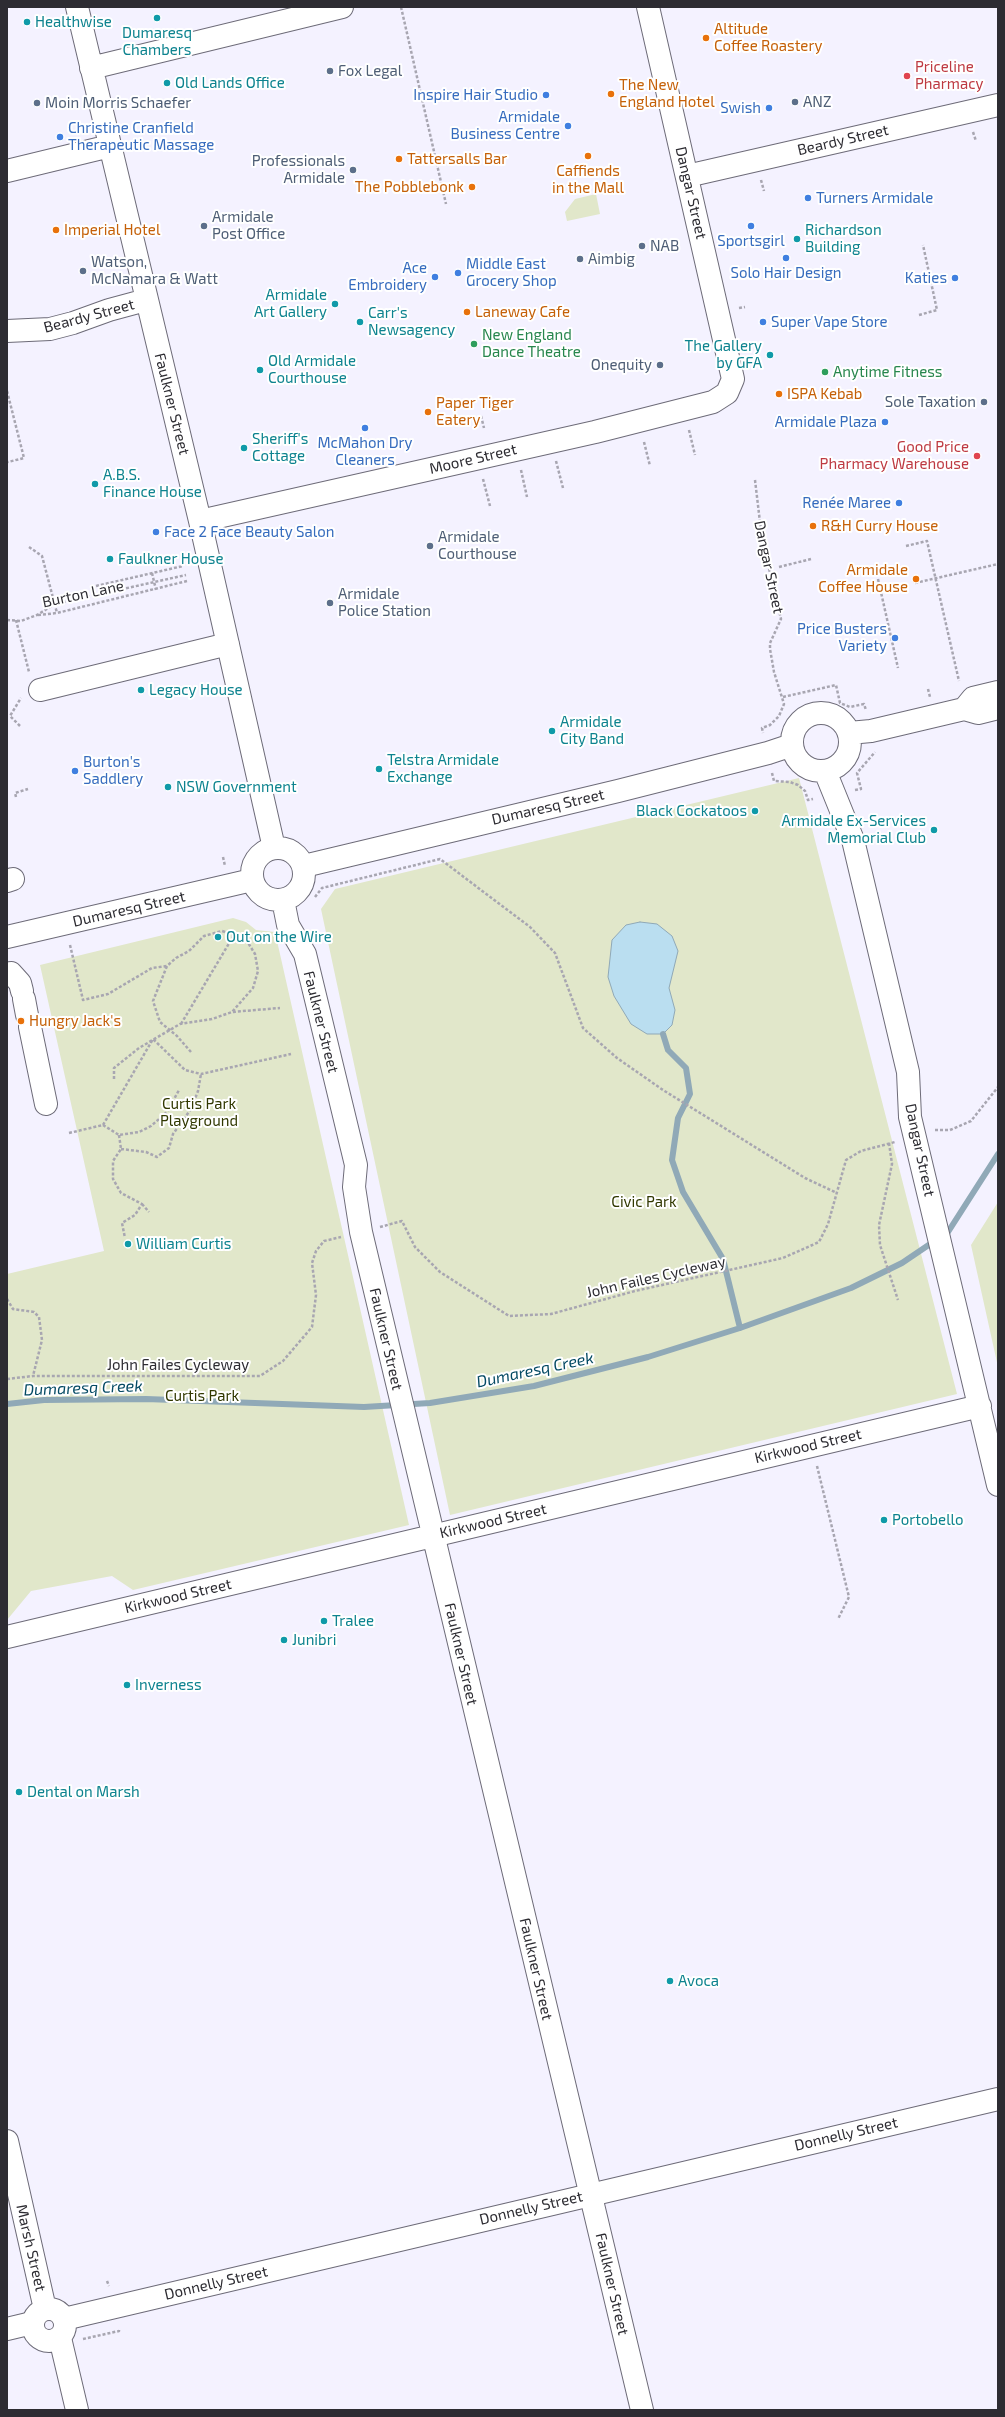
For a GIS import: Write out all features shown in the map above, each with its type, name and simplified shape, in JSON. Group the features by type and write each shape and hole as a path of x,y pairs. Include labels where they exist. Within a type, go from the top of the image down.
{"street":[{"name":"Faulkner Street","path":"77,7 200,521 274,848"},
{"path":"91,68 342,7"},
{"name":"Dangar Street","path":"648,7 733,379"},
{"name":"Beardy Street","path":"687,176 998,105"},
{"path":"7,171 110,146"},
{"name":"Beardy Street","path":"7,331 50,329 146,300"},
{"name":"Moore Street","path":"200,521 595,432 713,402 727,393 733,379"},
{"path":"31,685 228,644"},
{"path":"964,709 973,698 998,692"},
{"path":"849,732 871,731 964,709 978,713 998,708"},
{"path":"816,714 826,714 836,717 844,724 849,732 850,746 846,758 838,767 825,771 813,770 803,765 796,756 792,745 793,734 798,725 806,718 816,714"},
{"name":"Dumaresq Street","path":"304,866 618,791 792,745"},
{"name":"Dangar Street","path":"825,771 853,840 908,1072 909,1109 998,1485"},
{"path":"274,848 285,848 294,852 304,866 305,877 301,888 293,896 283,900 273,900 264,896 256,890 252,880 252,869 255,859 263,852 274,848"},
{"name":"Dumaresq Street","path":"7,937 252,880"},
{"name":"Faulkner Street","path":"283,900 288,925 305,954 356,1165 354,1187 361,1232 642,2410"},
{"path":"7,974 11,974 20,983 46,1104"},
{"name":"Kirkwood Street","path":"7,1637 980,1406"},
{"name":"Donnelly Street","path":"62,2328 590,2194 998,2099"},
{"name":"Marsh Street","path":"7,2141 39,2316"},
{"path":"7,2330 39,2316 57,2311 62,2328 76,2410"},
{"path":"39,2316 34,2333 41,2340 51,2342 62,2328"}],"path":[{"path":"401,7 446,204"},
{"path":"972,128 976,141"},
{"path":"761,179 764,191"},
{"path":"919,315 937,310 923,245"},
{"path":"737,309 745,307"},
{"path":"7,391 24,458 8,462"},
{"path":"481,416 484,428"},
{"path":"690,434 695,455"},
{"path":"645,445 650,466"},
{"path":"557,466 563,488"},
{"path":"522,475 528,497"},
{"path":"483,479 490,506"},
{"name":"Dangar Street","path":"755,480 762,539 781,619 770,643 774,672 783,698"},
{"path":"906,546 927,541 959,681"},
{"path":"29,547 42,556 58,613"},
{"path":"779,567 811,559"},
{"path":"915,583 998,564"},
{"path":"96,586 183,566"},
{"path":"152,573 156,590"},
{"name":"Burton Lane","path":"37,615 55,604 186,575"},
{"path":"878,579 898,668"},
{"name":"Burton Lane","path":"37,615 58,613 156,590 187,581"},
{"path":"7,620 21,621 37,615"},
{"path":"16,620 31,685 10,716 20,726"},
{"path":"764,736 762,728 770,725 779,716 784,704 783,698 836,685 840,702 850,707 864,704 866,712"},
{"path":"928,689 930,694"},
{"path":"853,791 861,790 857,773 876,753 875,749"},
{"path":"772,775 774,781 790,782 798,785 805,791 808,800 818,798"},
{"path":"16,797 15,792 28,789"},
{"path":"223,857 225,867"},
{"path":"315,897 322,888 440,859 530,927 555,953 583,1028 617,1058 663,1090 805,1178 837,1193"},
{"path":"191,1052 177,1036 160,1022 153,1001 167,966 189,950 204,936 222,931 246,941 256,954 258,970 253,988 232,1012"},
{"path":"180,1024 234,935"},
{"path":"70,945 83,1000 108,994 152,968 167,966"},
{"path":"114,1079 114,1068 180,1024 212,1019 232,1012 260,1012 280,1008"},
{"path":"154,1040 185,1070 201,1074 291,1054"},
{"path":"103,1125 154,1040"},
{"path":"121,1149 146,1152 157,1157 169,1148 173,1134 191,1109 198,1091 201,1074"},
{"path":"929,1132 950,1130 971,1121 998,1087"},
{"path":"69,1133 103,1125 119,1135 139,1132 151,1126 167,1112 179,1090"},
{"path":"119,1135 121,1149 113,1161 112,1179 121,1192 142,1204 149,1212"},
{"name":"John Failes Cycleway","path":"382,1226 402,1221 415,1247 440,1272 509,1316 551,1314 635,1291 783,1258 819,1242 828,1224 846,1160 861,1150 899,1141"},
{"path":"889,1143 892,1164 879,1225 880,1245 898,1300"},
{"path":"125,1238 122,1223 135,1215 142,1204"},
{"name":"John Failes Cycleway","path":"7,1379 33,1376 260,1376 283,1361 312,1327 316,1295 312,1263 316,1251 324,1241 347,1235"},
{"path":"7,1298 13,1309 34,1312 39,1317 42,1340 33,1376"},
{"path":"815,1459 849,1597 838,1619"},
{"path":"107,2281 109,2288"},
{"path":"84,2340 119,2331 118,2326"}],"green space":[{"path":"596,194 600,214 567,221 565,212 575,199"},
{"name":"Civic Park","path":"799,778 957,1394 450,1515 321,909 335,889"},
{"name":"Curtis Park","path":"233,918 246,922 256,930 275,932 409,1525 133,1590 112,1576 31,1591 7,1620 7,1274 104,1251 40,965"},
{"path":"998,1202 998,1367 971,1245"}],"water":[{"path":"640,922 657,924 672,936 678,951 669,988 675,1010 672,1025 663,1034 647,1034 631,1024 614,996 608,977 612,940 626,925"}],"waterway":[{"path":"663,1034 668,1050 686,1068 690,1094 678,1118 672,1160 683,1192 723,1259 740,1328"},
{"name":"Dumaresq Creek","path":"943,1235 948,1232 998,1154"},
{"name":"Dumaresq Creek","path":"7,1404 44,1400 146,1399 364,1407 430,1403 534,1386 648,1357 740,1328 851,1288 902,1263 936,1240"}],"place":[{"name":"Dumaresq Chambers","path":"157,18"},
{"name":"Healthwise","path":"27,22"},
{"name":"Altitude Coffee Roastery","path":"706,38"},
{"name":"Fox Legal","path":"330,71"},
{"name":"Priceline Pharmacy","path":"907,76"},
{"name":"Old Lands Office","path":"167,83"},
{"name":"The New England Hotel","path":"611,94"},
{"name":"Inspire Hair Studio","path":"546,95"},
{"name":"ANZ","path":"795,102"},
{"name":"Moin Morris Schaefer","path":"37,103"},
{"name":"Swish","path":"769,108"},
{"name":"Armidale Business Centre","path":"568,126"},
{"name":"Christine Cranfield Therapeutic Massage","path":"60,137"},
{"name":"Caffiends in the Mall","path":"588,156"},
{"name":"Tattersalls Bar","path":"399,159"},
{"name":"Professionals Armidale","path":"353,170"},
{"name":"The Pobblebonk","path":"472,187"},
{"name":"Turners Armidale","path":"808,198"},
{"name":"Armidale Post Office","path":"204,226"},
{"name":"Sportsgirl","path":"751,226"},
{"name":"Imperial Hotel","path":"56,230"},
{"name":"Richardson Building","path":"797,239"},
{"name":"NAB","path":"642,246"},
{"name":"Solo Hair Design","path":"786,258"},
{"name":"Aimbig","path":"580,259"},
{"name":"Watson, McNamara & Watt","path":"83,271"},
{"name":"Middle East Grocery Shop","path":"458,273"},
{"name":"Ace Embroidery","path":"435,277"},
{"name":"Katies","path":"955,278"},
{"name":"Armidale Art Gallery","path":"335,304"},
{"name":"Laneway Cafe","path":"467,312"},
{"name":"Carr's Newsagency","path":"360,322"},
{"name":"Super Vape Store","path":"763,322"},
{"name":"New England Dance Theatre","path":"474,344"},
{"name":"The Gallery by GFA","path":"770,355"},
{"name":"Onequity","path":"660,365"},
{"name":"Old Armidale Courthouse","path":"260,370"},
{"name":"Anytime Fitness","path":"825,372"},
{"name":"ISPA Kebab","path":"779,394"},
{"name":"Sole Taxation","path":"984,402"},
{"name":"Paper Tiger Eatery","path":"428,412"},
{"name":"Armidale Plaza","path":"885,422"},
{"name":"McMahon Dry Cleaners","path":"365,428"},
{"name":"Sheriff's Cottage","path":"244,448"},
{"name":"Good Price Pharmacy Warehouse","path":"977,456"},
{"name":"A.B.S. Finance House","path":"95,484"},
{"name":"Renée Maree","path":"899,503"},
{"name":"R&H Curry House","path":"813,526"},
{"name":"Face 2 Face Beauty Salon","path":"156,532"},
{"name":"Armidale Courthouse","path":"430,546"},
{"name":"Faulkner House","path":"110,559"},
{"name":"Armidale Coffee House","path":"916,579"},
{"name":"Armidale Police Station","path":"330,603"},
{"name":"Price Busters Variety","path":"895,638"},
{"name":"Legacy House","path":"141,690"},
{"name":"Armidale City Band","path":"552,731"},
{"name":"Telstra Armidale Exchange","path":"379,769"},
{"name":"Burton's Saddlery","path":"75,771"},
{"name":"NSW Government","path":"168,787"},
{"name":"Black Cockatoos","path":"755,811"},
{"name":"Armidale Ex-Services Memorial Club","path":"934,830"},
{"name":"Out on the Wire","path":"218,937"},
{"name":"Hungry Jack's","path":"21,1021"},
{"name":"William Curtis","path":"128,1244"},
{"name":"Portobello","path":"884,1520"},
{"name":"Tralee","path":"324,1621"},
{"name":"Junibri","path":"284,1640"},
{"name":"Inverness","path":"127,1685"},
{"name":"Dental on Marsh","path":"19,1792"},
{"name":"Avoca","path":"670,1981"}],"park label":[{"name":"Curtis Park Playground","path":"199,1112"}]}
